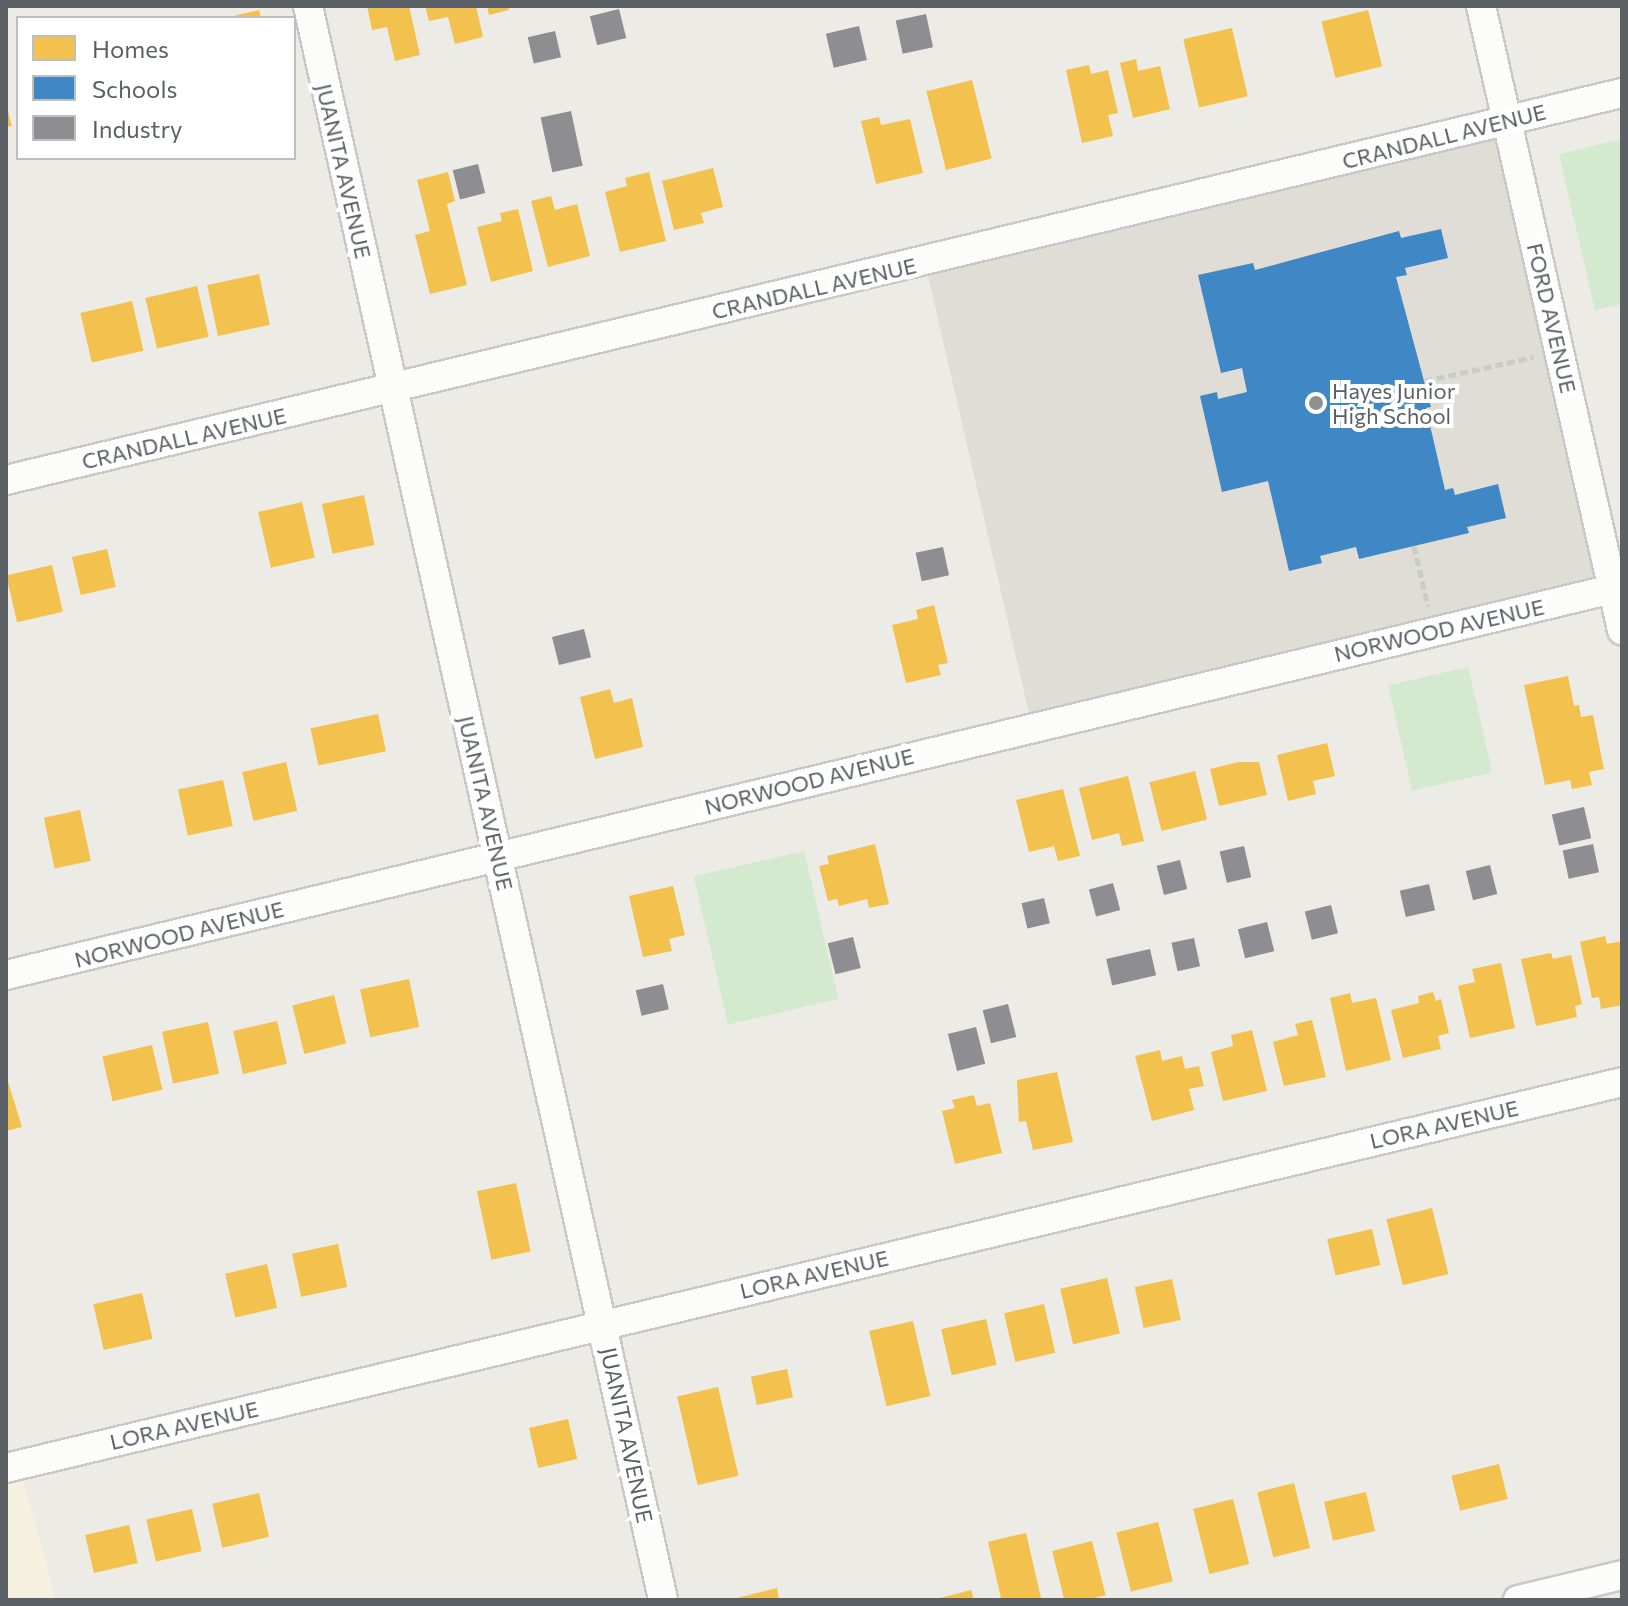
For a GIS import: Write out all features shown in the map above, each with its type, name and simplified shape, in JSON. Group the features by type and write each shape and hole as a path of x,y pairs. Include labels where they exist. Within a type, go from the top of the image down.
{"street":[{"name":"JUANITA AVENUE","path":"308,6 663,1600"},
{"name":"FORD AVENUE","path":"1481,6 1622,630"},
{"name":"CRANDALL AVENUE","path":"6,480 1622,93"},
{"name":"NORWOOD AVENUE","path":"6,975 1613,589"},
{"name":"LORA AVENUE","path":"6,1468 1622,1082"},
{"path":"1518,1600 1622,1575"}],"path":[{"path":"1425,381 1559,351"},
{"path":"1414,546 1434,631"}],"shaded area":[{"path":"1507,121 1615,589 1031,723 923,256"},
{"path":"19,1465 56,1600 6,1600 6,1468"}],"green space":[{"path":"1622,139 1622,304 1595,310 1559,154"},
{"path":"1468,667 1492,772 1412,791 1388,685"},
{"path":"804,851 838,999 728,1025 694,876"}],"building: Homes":[{"path":"367,6 409,6 420,55 395,61 387,27 372,30"},
{"path":"425,6 476,6 483,37 455,44 448,17 429,21"},
{"path":"487,6 508,6 509,10 489,15"},
{"path":"259,10 260,16 233,16"},
{"path":"1368,10 1382,66 1335,78 1321,22"},
{"path":"1232,28 1248,96 1199,107 1183,39"},
{"path":"1136,59 1138,71 1160,66 1170,109 1133,118 1120,63"},
{"path":"1089,65 1091,74 1108,70 1118,113 1108,115 1113,136 1082,143 1066,70"},
{"path":"972,80 992,159 946,170 926,91"},
{"path":"6,104 12,126 6,127"},
{"path":"879,117 881,125 910,119 923,173 876,184 861,121"},
{"path":"713,168 723,207 701,213 704,223 674,230 662,181"},
{"path":"448,172 455,201 447,204 467,285 430,294 415,235 430,231 417,180"},
{"path":"649,172 666,241 620,252 605,192 627,186 625,178"},
{"path":"551,196 555,210 577,204 590,256 548,267 531,201"},
{"path":"518,209 533,271 491,282 477,227 502,221 500,213"},
{"path":"259,274 270,325 218,336 207,285"},
{"path":"197,286 209,337 157,349 145,298"},
{"path":"132,301 143,351 92,363 80,313"},
{"path":"364,495 375,545 333,554 322,504"},
{"path":"302,502 315,558 271,568 258,512"},
{"path":"107,549 116,587 81,595 72,557"},
{"path":"52,565 63,612 17,622 6,576"},
{"path":"934,605 948,663 938,665 941,675 906,683 892,625 918,619 916,610"},
{"path":"1568,676 1574,706 1579,705 1581,717 1593,715 1604,769 1589,772 1592,785 1572,789 1570,780 1545,785 1524,685"},
{"path":"610,689 614,703 632,698 643,747 595,759 580,697"},
{"path":"378,714 386,751 318,766 311,728"},
{"path":"1327,743 1335,776 1313,781 1316,794 1288,801 1277,755"},
{"path":"286,762 297,811 253,821 242,772"},
{"path":"1239,762 1259,762 1267,795 1219,806 1210,769"},
{"path":"1195,771 1207,820 1161,831 1149,782"},
{"path":"1128,776 1144,841 1122,846 1119,833 1092,840 1079,788"},
{"path":"223,780 233,826 188,836 178,790"},
{"path":"1063,789 1080,856 1058,861 1054,846 1029,852 1016,800"},
{"path":"80,810 91,861 55,869 44,818"},
{"path":"875,844 889,904 869,908 867,899 839,906 837,899 828,901 819,866 829,864 827,856"},
{"path":"673,886 685,935 669,939 672,951 643,957 629,896"},
{"path":"1605,936 1607,944 1622,941 1622,1005 1601,1009 1599,997 1592,998 1580,942"},
{"path":"1551,953 1553,959 1571,955 1582,1004 1575,1006 1577,1017 1536,1026 1521,959"},
{"path":"1501,963 1515,1028 1470,1038 1458,986 1475,982 1472,969"},
{"path":"409,979 419,1027 370,1037 360,989"},
{"path":"1433,992 1436,1001 1441,999 1449,1033 1438,1036 1441,1049 1403,1058 1391,1010 1419,1003 1418,996"},
{"path":"1350,993 1352,1003 1376,998 1391,1060 1346,1071 1330,998"},
{"path":"334,995 346,1044 304,1054 292,1005"},
{"path":"1312,1020 1326,1077 1284,1086 1273,1042 1298,1035 1295,1024"},
{"path":"277,1021 287,1064 243,1074 233,1031"},
{"path":"208,1022 219,1074 173,1084 162,1032"},
{"path":"1252,1030 1267,1091 1223,1101 1211,1052 1233,1046 1231,1035"},
{"path":"152,1045 162,1090 113,1101 102,1056"},
{"path":"1160,1050 1162,1061 1182,1056 1185,1069 1199,1066 1204,1086 1189,1089 1194,1110 1152,1121 1135,1056"},
{"path":"1057,1072 1073,1142 1033,1150 1026,1121 1019,1122 1017,1080"},
{"path":"6,1075 22,1127 6,1131"},
{"path":"974,1095 977,1106 990,1103 1002,1153 955,1164 942,1111 955,1108 952,1100"},
{"path":"516,1183 531,1251 491,1260 477,1191"},
{"path":"1432,1208 1448,1274 1403,1285 1386,1219"},
{"path":"1372,1229 1380,1265 1336,1275 1327,1239"},
{"path":"338,1244 347,1287 301,1297 292,1254"},
{"path":"267,1264 277,1308 235,1318 225,1274"},
{"path":"1107,1278 1120,1334 1073,1344 1060,1289"},
{"path":"1172,1279 1181,1320 1144,1328 1135,1287"},
{"path":"142,1293 153,1339 104,1350 93,1304"},
{"path":"1044,1304 1055,1353 1015,1362 1004,1313"},
{"path":"986,1319 997,1365 952,1375 941,1329"},
{"path":"913,1321 930,1396 886,1406 869,1331"},
{"path":"787,1369 793,1397 757,1405 751,1377"},
{"path":"718,1387 738,1476 698,1485 677,1396"},
{"path":"568,1419 577,1459 538,1468 529,1428"},
{"path":"1499,1464 1508,1499 1460,1511 1451,1476"},
{"path":"1294,1483 1310,1548 1273,1557 1257,1492"},
{"path":"1366,1492 1375,1531 1333,1541 1324,1502"},
{"path":"259,1493 269,1537 222,1548 212,1504"},
{"path":"1233,1499 1249,1564 1209,1574 1193,1509"},
{"path":"192,1509 202,1551 156,1561 146,1520"},
{"path":"1158,1522 1173,1581 1131,1592 1116,1532"},
{"path":"129,1525 138,1563 94,1573 85,1535"},
{"path":"1026,1533 1041,1600 1001,1600 988,1542"},
{"path":"1092,1541 1106,1595 1087,1600 1064,1600 1052,1551"},
{"path":"777,1588 779,1600 733,1600 733,1599"},
{"path":"971,1590 974,1600 936,1600 936,1599"}],"building: Schools":[{"name":"Hayes Junior High School","path":"1441,229 1448,258 1405,268 1407,275 1396,277 1431,407 1426,408 1445,490 1453,488 1455,495 1498,484 1506,518 1467,527 1469,533 1359,559 1356,547 1320,556 1322,563 1289,571 1268,481 1222,492 1200,396 1217,392 1218,399 1247,392 1242,368 1221,373 1198,275 1253,263 1255,270 1399,231 1401,238"}],"building: Industry":[{"path":"619,9 626,38 597,45 590,16"},
{"path":"926,14 933,47 903,54 896,20"},
{"path":"859,26 867,60 834,68 826,34"},
{"path":"555,31 561,57 534,64 528,37"},
{"path":"571,111 583,166 552,172 541,117"},
{"path":"478,164 485,193 460,199 453,170"},
{"path":"943,547 949,575 922,581 916,553"},
{"path":"584,629 591,657 559,665 552,637"},
{"path":"1584,807 1591,838 1559,846 1552,814"},
{"path":"1593,844 1599,872 1569,879 1563,850"},
{"path":"1244,846 1251,877 1227,883 1220,852"},
{"path":"1180,860 1187,889 1164,895 1157,866"},
{"path":"1490,865 1497,894 1473,900 1466,871"},
{"path":"1113,883 1120,910 1096,917 1089,889"},
{"path":"1429,884 1435,910 1406,917 1400,891"},
{"path":"1044,898 1050,923 1027,929 1022,903"},
{"path":"1331,905 1338,933 1312,940 1305,912"},
{"path":"1267,922 1274,951 1245,958 1238,929"},
{"path":"853,937 861,968 836,974 828,943"},
{"path":"1194,938 1200,966 1178,971 1172,943"},
{"path":"1150,949 1156,975 1112,985 1106,959"},
{"path":"663,984 669,1009 642,1016 636,990"},
{"path":"1008,1004 1016,1037 991,1043 983,1010"},
{"path":"976,1027 985,1064 957,1071 948,1034"}],"place":[{"name":"Hayes Junior High School","path":"1316,403"}]}
